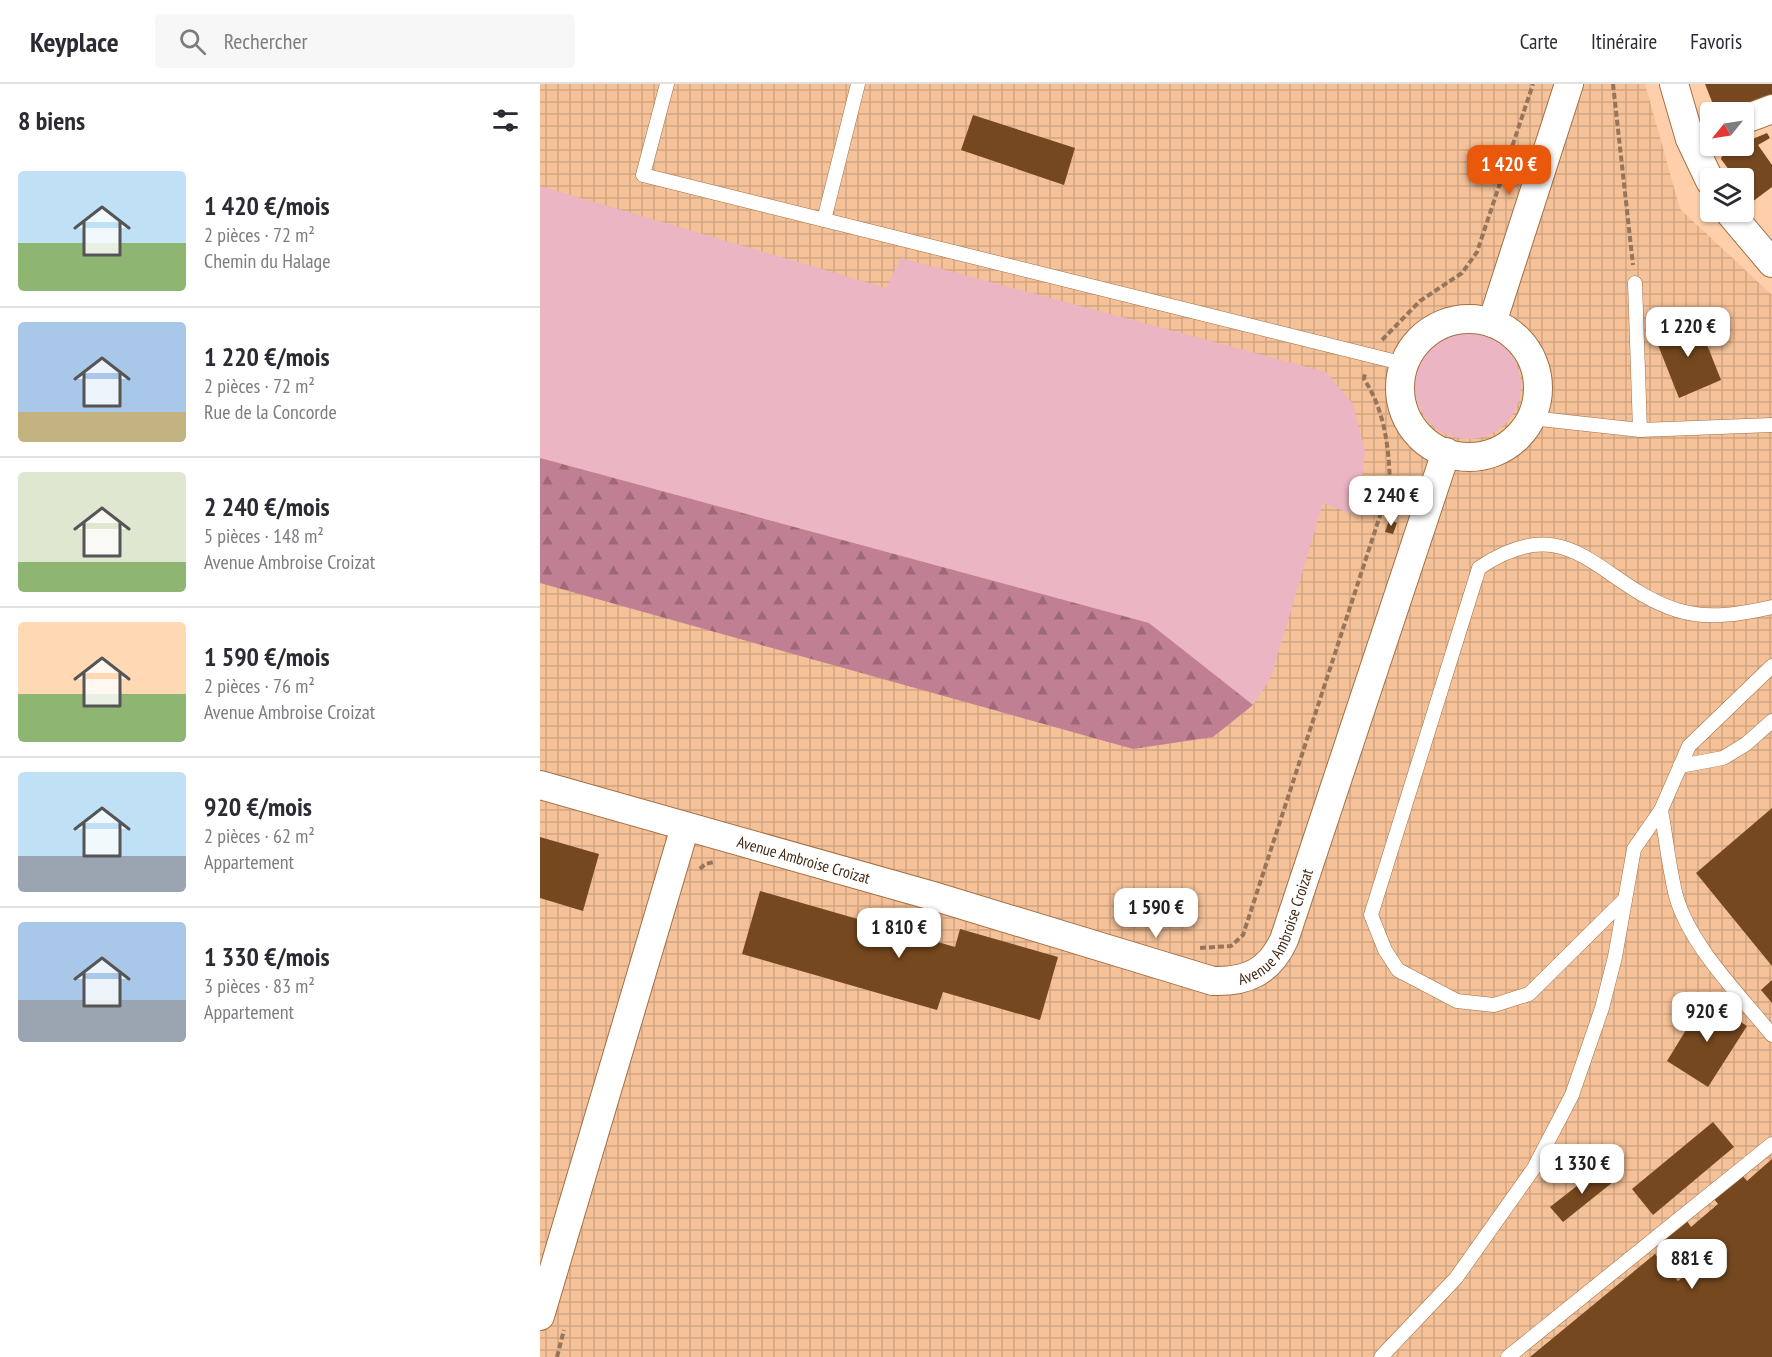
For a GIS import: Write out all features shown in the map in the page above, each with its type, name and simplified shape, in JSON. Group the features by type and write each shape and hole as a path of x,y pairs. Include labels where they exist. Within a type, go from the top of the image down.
{"street":[{"path":"1492,323 1569,84"},
{"path":"1674,84 1700,135"},
{"path":"1754,116 1772,109"},
{"path":"1737,222 1772,263"},
{"path":"1473,319 1492,323 1517,338 1533,362 1538,390 1531,418 1515,440 1499,450 1473,456 1446,452 1421,437 1406,412 1401,384 1405,364 1420,340 1444,324 1473,319"},
{"name":"Avenue Ambroise Croizat","path":"540,785 933,896 1213,981 1238,980 1270,964 1284,940 1446,452"},
{"path":"552,1322 685,827"}],"lane":[{"path":"667,84 643,175 1405,364"},
{"path":"824,220 858,84"},
{"path":"1635,283 1640,430"},
{"path":"1531,418 1640,430 1772,425"},
{"path":"1625,899 1528,994 1494,1005 1457,1001 1398,970 1384,950 1371,915 1479,568 1500,553 1526,545 1571,548 1605,567 1650,599 1678,610 1723,616 1772,607"},
{"path":"1381,1357 1433,1305 1526,1181 1572,1095 1602,1008 1634,849 1661,810 1689,746 1772,666"},
{"path":"1680,766 1723,758 1746,744 1772,721"},
{"path":"1661,810 1676,897 1685,918 1703,949 1772,1035"},
{"path":"1509,1357 1772,1144"}],"path":[{"path":"1199,948 1231,946 1243,935 1390,485 1389,449 1374,394 1364,379 1366,366 1386,334 1420,301 1462,273 1477,252 1533,84"},
{"path":"1613,84 1622,145 1635,283"},
{"path":"694,874 705,864 718,862"},
{"path":"900,916 923,923 933,896"},
{"path":"552,1322 557,1357"}],"shaded area":[{"path":"540,84 1645,84 1680,209 1772,295 1772,1357 540,1357"},
{"path":"540,186 886,288 901,258 1326,372 1353,404 1365,451 1358,516 1323,503 1271,677 1253,705 1149,623 540,458"},
{"path":"1468,333 1488,337 1505,349 1517,366 1521,386 1517,406 1505,423 1488,435 1468,439 1448,435 1431,423 1419,406 1415,386 1419,366 1431,349 1448,337"}],"green space":[{"path":"540,458 1149,623 1253,705 1213,737 1133,749 540,583"}],"building":[{"path":"1705,84 1772,84 1772,94 1751,102 1712,102"},
{"path":"973,115 1075,148 1064,185 961,150"},
{"path":"1767,133 1770,138 1758,145 1772,165 1772,187 1754,200 1754,168 1728,168 1721,159 1722,156 1754,156 1754,138"},
{"path":"1696,317 1721,380 1679,398 1654,335"},
{"path":"1389,520 1397,523 1393,534 1385,532"},
{"path":"1772,808 1772,966 1696,873"},
{"path":"540,837 599,854 583,911 540,898"},
{"path":"760,891 955,947 960,929 1058,957 1040,1020 943,992 937,1010 742,954"},
{"path":"1772,980 1772,1003 1761,990"},
{"path":"1705,999 1747,1026 1708,1087 1667,1061"},
{"path":"1713,1122 1734,1147 1653,1215 1632,1189"},
{"path":"1772,1159 1772,1357 1530,1357 1655,1254 1678,1281 1690,1272 1664,1240 1687,1221 1691,1227 1718,1204 1714,1199 1742,1175 1747,1181"},
{"path":"1601,1167 1613,1182 1563,1222 1550,1207"}]}
